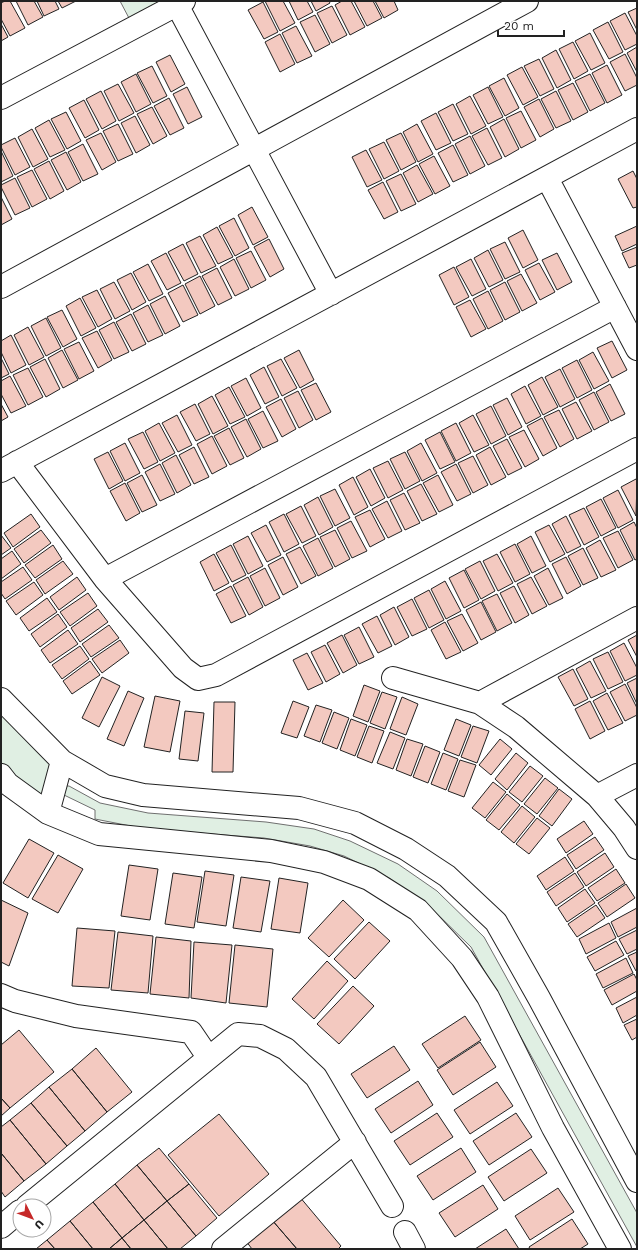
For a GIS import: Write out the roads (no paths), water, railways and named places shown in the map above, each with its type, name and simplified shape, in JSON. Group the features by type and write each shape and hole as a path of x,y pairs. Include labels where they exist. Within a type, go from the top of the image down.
{"street":[{"path":"1,287 527,1"},
{"path":"1,98 181,3 253,149 331,294"},
{"path":"637,129 9,466 183,668 198,680 216,675 637,449"},
{"path":"547,178 637,348"},
{"path":"105,579 615,307"},
{"path":"480,703 637,618"},
{"path":"393,678 480,703 516,727 597,796 624,828 637,848"},
{"path":"1,699 62,761 105,786 143,795 299,808 355,823 406,849 447,876 496,922 539,998 637,1180"},
{"path":"48,813 62,761"},
{"path":"1,775 8,784 48,813 99,834 271,851 324,862 369,879 418,910 462,958 488,997 553,1128 620,1249"},
{"path":"597,796 637,775"},
{"path":"6,1003 76,1016 191,1032 208,1057"},
{"path":"36,1198 238,1034 260,1036 286,1049 316,1078 392,1206"},
{"path":"223,1249 355,1142"},
{"path":"1,1227 12,1218"}]}
